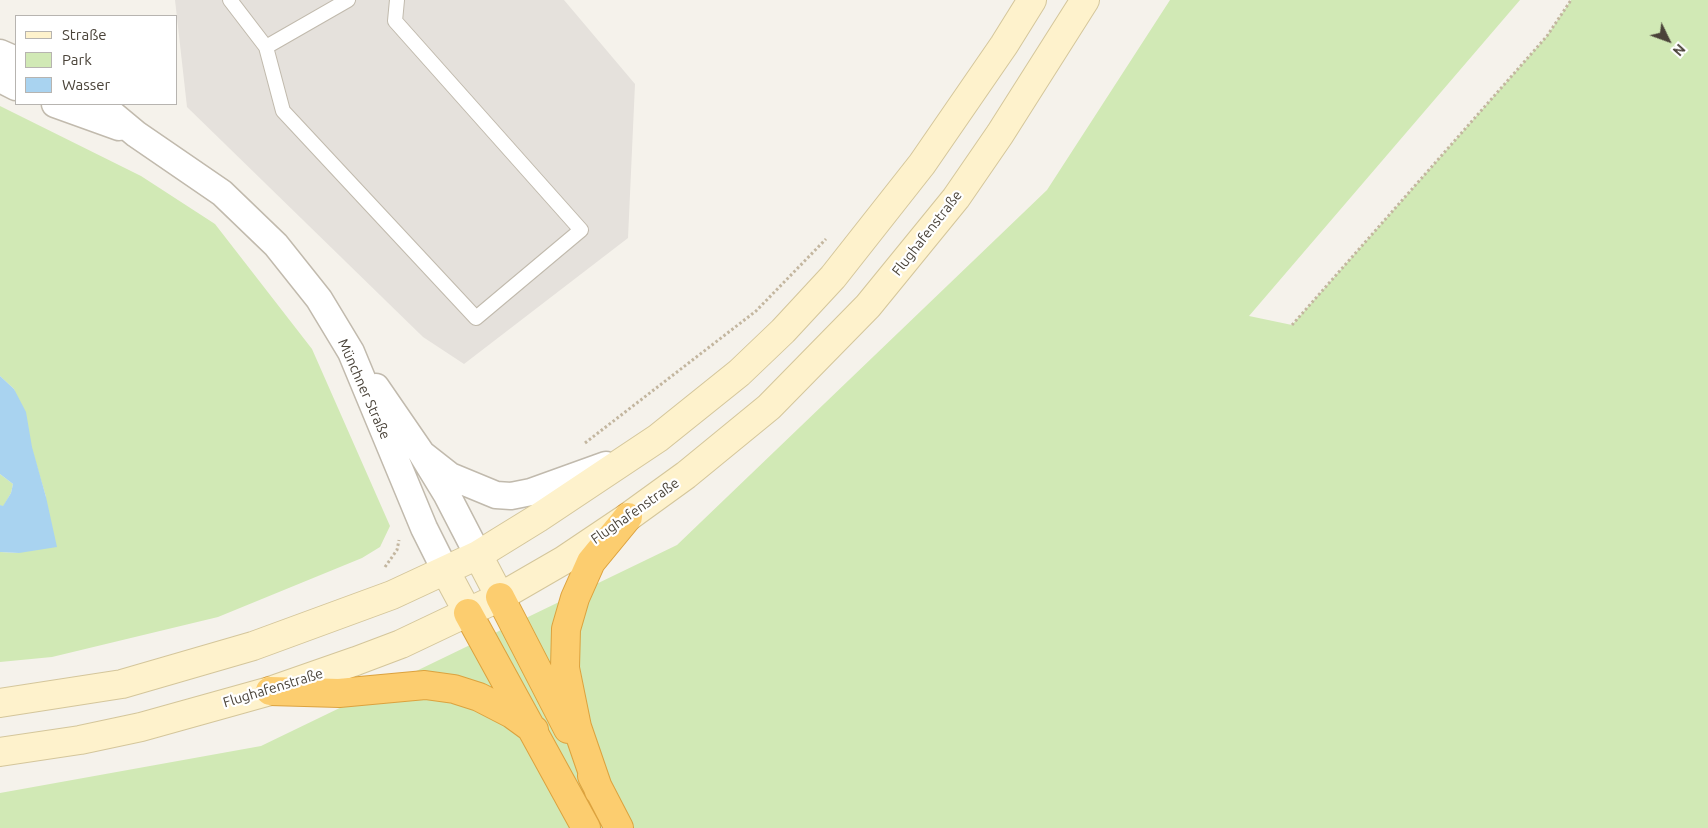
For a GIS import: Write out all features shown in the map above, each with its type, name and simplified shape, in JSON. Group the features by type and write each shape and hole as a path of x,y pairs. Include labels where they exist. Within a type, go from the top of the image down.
{"highway":[{"path":"600,792 577,727 568,685 565,668 566,629 574,598 591,562 628,517"},
{"path":"500,597 618,828"},
{"path":"468,613 534,730 586,828"},
{"path":"270,691 339,693 425,684 454,689 479,697 512,714 534,730"}],"main road":[{"path":"0,703 122,684 253,646 336,617 446,572 478,555 538,518 658,438 739,373 783,331 833,277 922,164 1004,45 1032,0"},
{"name":"Flughafenstraße","path":"0,752 80,740 133,729 270,691 365,658 500,597 564,560 628,517 686,475 768,407 868,306 956,198 1000,134 1084,0"},
{"path":"478,555 500,597"},
{"path":"446,572 468,613"}],"street":[{"path":"0,52 15,60"},
{"path":"0,79 15,86"},
{"name":"Münchner Straße","path":"58,105 136,134"},
{"name":"Münchner Straße","path":"101,105 136,134 222,192 276,245 320,299 351,352 424,528 446,572"},
{"path":"351,352 422,454 447,495 478,555"},
{"path":"422,454 450,476 496,495 511,496 531,492 596,470 658,438"}],"lane":[{"path":"230,0 266,47 283,111 476,318 581,230 395,21 397,0"},
{"path":"266,47 348,0"}],"path":[{"path":"1292,325 1547,36 1571,0"},
{"path":"579,447 662,386 756,311 829,235"},
{"path":"376,571 385,567 397,550 401,534"}],"shaded area":[{"path":"175,0 564,0 635,84 628,238 464,364 423,337 187,107"}],"green space":[{"path":"1170,0 1520,0 1249,316 1292,325 1547,36 1571,0 1708,0 1708,828 0,828 0,793 261,746 677,545 1047,190"},
{"path":"0,106 141,176 215,224 312,349 390,526 380,547 362,558 218,617 52,657 0,662 0,552 19,553 46,497 14,389 0,376"},
{"path":"0,474 13,484 11,493 3,507 0,505"}],"water":[{"path":"0,376 14,389 26,412 32,447 57,547 19,553 0,552 0,505 3,506 11,493 13,484 0,474"}]}
